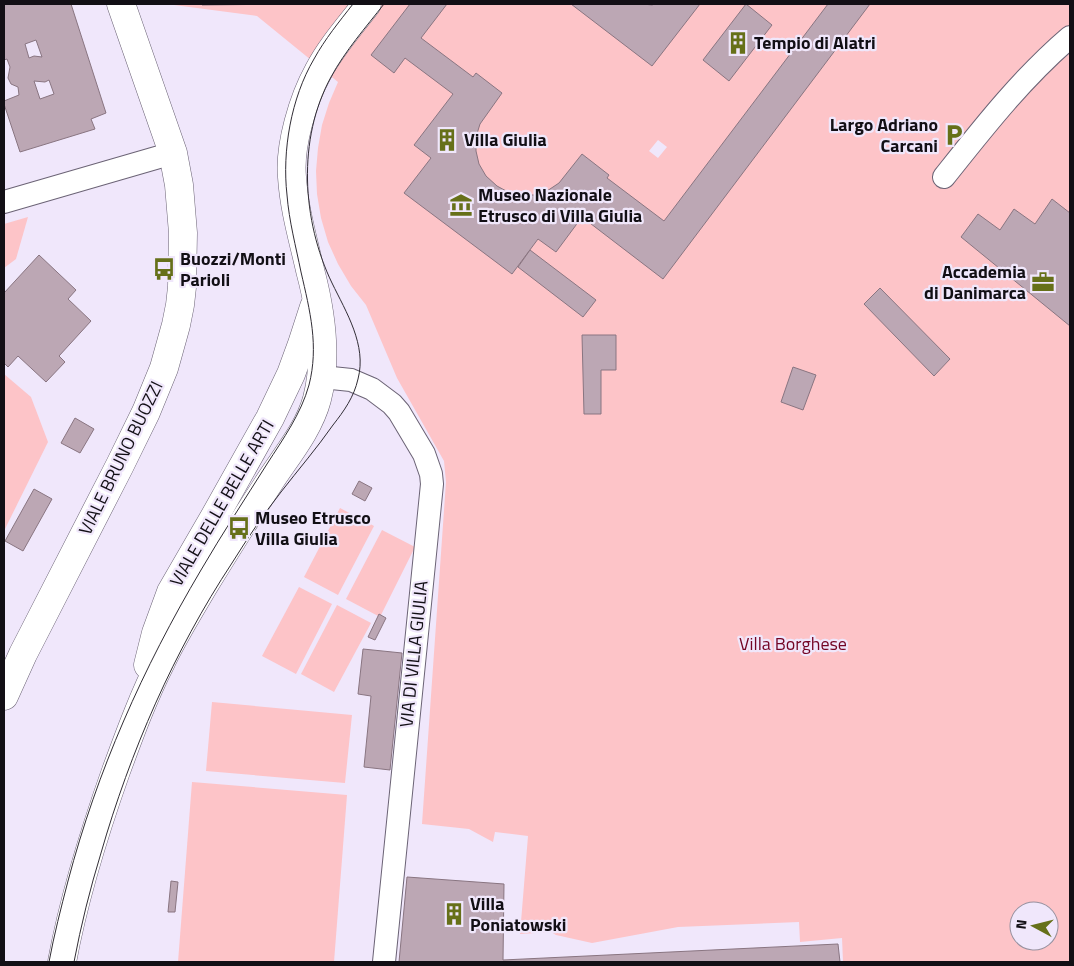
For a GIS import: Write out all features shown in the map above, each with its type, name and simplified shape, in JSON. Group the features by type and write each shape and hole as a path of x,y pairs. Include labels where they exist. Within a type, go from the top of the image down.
{"street":[{"name":"VIALE BRUNO BUOZZI","path":"4,696 32,636 146,412 164,368 180,305 184,259 182,212 173,153 121,4"},
{"name":"VIALE DELLE BELLE ARTI","path":"62,962 70,924 96,830 126,744 162,659 239,528 299,438 316,402 322,377 323,352 316,296 297,214 292,178 295,138 306,97 317,72 328,54 367,4"},
{"path":"944,177 988,122 1026,79 1070,38"},
{"path":"4,202 173,153"},
{"name":"VIALE DELLE BELLE ARTI","path":"138,713 152,647 165,606 171,592 216,516 281,396 302,344 316,296"},
{"name":"VIA DI VILLA GIULIA","path":"322,377 351,380 379,393 392,404 399,412 424,454 431,474 432,484 384,962"}],"green space":[{"name":"Villa Borghese","path":"173,4 1070,4 1070,962 843,962 842,938 800,942 799,922 678,927 592,943 556,935 551,932 520,934 528,836 495,832 493,842 469,829 422,824 446,482 444,461 397,378 366,305 351,286 338,264 328,242 321,218 316,171 318,148 322,125 338,82 257,16","holes":["658,140 667,147 658,158 649,151"]},
{"path":"28,217 16,259 4,268 4,224"},
{"path":"4,374 31,397 48,442 4,531"},
{"path":"340,508 374,526 338,595 304,577"},
{"path":"382,530 415,547 380,617 346,599"},
{"path":"299,587 332,604 296,674 262,656"},
{"path":"337,605 371,623 334,692 301,674"},
{"path":"212,702 352,715 345,783 206,771"},
{"path":"192,782 347,795 334,962 178,962"}],"building":[{"path":"4,4 71,4 106,113 91,119 95,129 20,152 4,104 4,101 19,95 18,87 11,84 8,78 10,67 7,59 4,60","holes":["36,40 42,57 34,56 29,58 25,44","49,80 54,94 40,99 34,81 45,82"]},
{"path":"202,4 290,4 202,5"},
{"name":"Villa Giulia","path":"410,4 447,4 421,38 473,77 476,73 502,93 480,124 476,137 476,151 479,164 486,176 497,186 508,192 521,195 535,195 547,191 559,183 582,154 609,175 607,178 664,221 828,4 870,4 663,279 582,217 556,252 538,239 512,274 404,193 431,158 414,145 453,94 405,58 394,73 371,55"},
{"path":"571,4 652,5 700,4 652,66"},
{"name":"Tempio di Alatri","path":"746,4 772,25 729,81 703,60"},
{"name":"Accademia di Danimarca","path":"1052,199 1070,213 1070,326 961,237 978,214 1000,230 1014,209 1035,224"},
{"path":"530,250 596,300 583,317 518,267"},
{"path":"39,255 76,290 68,299 91,321 59,356 65,362 46,382 18,356 8,367 4,363 4,293"},
{"path":"880,288 950,359 934,376 864,304"},
{"path":"582,335 616,335 616,370 601,370 601,414 584,414"},
{"path":"793,367 816,375 803,410 781,402"},
{"path":"75,418 94,429 80,453 61,443"},
{"path":"359,481 372,488 365,501 352,494"},
{"path":"34,489 52,499 23,551 5,541"},
{"path":"379,614 386,618 375,640 368,637"},
{"path":"363,649 402,653 390,770 364,767 371,696 358,694"},
{"name":"Villa Poniatowski","path":"407,877 504,884 503,960 838,944 840,962 399,962"},
{"path":"171,881 178,882 175,912 168,912"}],"tram line":[{"path":"49,962 68,881 93,800 141,682 180,607 217,543 291,426 306,396 312,371 312,328 288,205 286,178 287,143 294,108 306,74 323,44 353,4"},
{"path":"74,962 89,894 113,815 140,740 173,667 191,631 243,545 274,501 341,414 356,386 360,354 354,329 332,283 314,233 307,180 308,153 320,101 331,77 349,49 384,4"}],"place":[{"name":"Tempio di Alatri","path":"738,43"},
{"name":"Largo Adriano Carcani","path":"954,135"},
{"name":"Villa Giulia","path":"447,140"},
{"name":"Museo Nazionale Etrusco di Villa Giulia","path":"461,205"},
{"name":"Buozzi/Monti Parioli","path":"164,269"},
{"name":"Accademia di Danimarca","path":"1043,282"},
{"name":"Museo Etrusco Villa Giulia","path":"239,528"},
{"name":"Villa Poniatowski","path":"454,914"}]}
